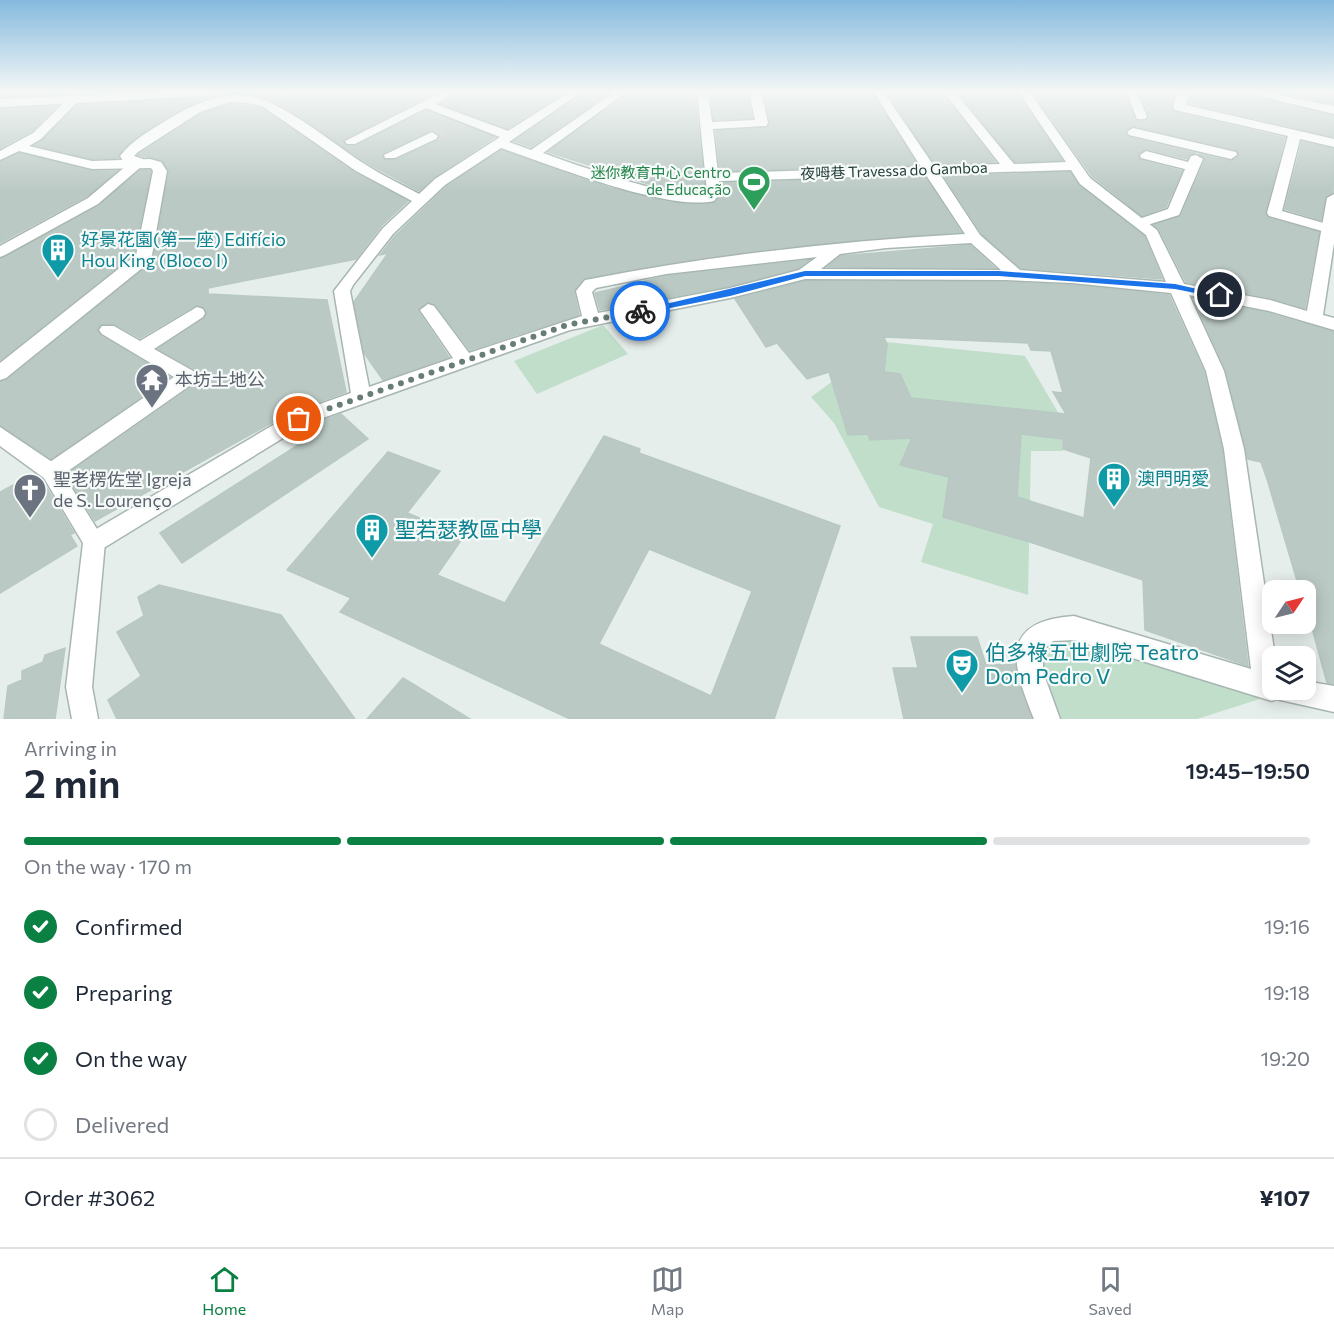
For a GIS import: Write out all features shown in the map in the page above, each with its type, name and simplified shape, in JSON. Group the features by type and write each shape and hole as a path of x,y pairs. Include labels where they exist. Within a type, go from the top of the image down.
{"street":[{"path":"0,156 40,134 49,125"},
{"path":"134,163 127,156 133,149 169,125"},
{"path":"297,125 361,168 420,200"},
{"path":"351,141 384,125"},
{"path":"470,125 532,155 626,185 692,201 709,198 714,192 706,126 733,125"},
{"path":"361,397 342,291 346,283 388,231 440,182 527,125"},
{"path":"532,155 575,125"},
{"path":"902,125 975,238 1016,275"},
{"path":"975,125 1010,168"},
{"path":"1047,125 1089,185 1152,233 1215,371 1232,441 1268,646"},
{"path":"1257,125 1334,143"},
{"path":"1133,132 1197,158"},
{"path":"1295,133 1274,213 1330,231"},
{"path":"390,155 432,136"},
{"path":"0,372 142,258 160,171 153,164 87,165 19,147"},
{"path":"1146,155 1197,158 1231,155"},
{"path":"1141,223 1174,212 1197,158"},
{"path":"0,252 93,201 134,163"},
{"name":"夜呣巷 Travessa do Gamboa","path":"712,177 1075,166"},
{"path":"1314,318 1334,198"},
{"path":"591,320 584,291 591,284 666,269 886,243 975,238"},
{"path":"805,274 835,250"},
{"path":"94,542 277,429 361,397 567,325 730,293 805,274 1016,275 1175,286 1265,304 1334,324"},
{"path":"428,310 465,361"},
{"path":"140,349 197,314"},
{"path":"51,472 188,377 108,330"},
{"path":"0,435 51,472 94,542 79,687 85,719"},
{"path":"1047,719 1029,674 1028,657 1033,642 1042,632 1057,627 1074,628 1262,684"},
{"path":"1316,696 1334,699"}],"green space":[{"path":"603,325 628,354 537,394 514,361"},
{"path":"886,342 1025,356 1059,414 1063,451 1031,451 1028,595 921,562 933,524 879,507 834,423 811,397"},
{"path":"1064,638 1078,638 1262,696 1262,698 1197,719 1059,719 1046,684 1042,663 1045,653 1052,645"}],"building":[{"path":"0,125 38,125 32,131 0,148"},
{"path":"56,125 156,125 123,149 118,158 92,159 35,145"},
{"path":"185,125 285,125 355,173 408,201 381,226 356,259 208,288 208,294 327,300 346,392 291,412 95,521 66,475 196,384 199,376 196,370 158,349 204,319 207,314 205,308 196,305 140,338 115,324 100,325 97,330 101,336 170,377 51,459 0,425 0,382 7,380 148,266 154,255 169,171 162,160 138,155"},
{"path":"309,125 373,125 344,139 343,142 347,146 356,146 398,125 463,125 495,137 434,177 419,191 371,165","holes":["431,130 440,136 437,141 396,160 383,159 383,153"]},
{"path":"496,125 515,125 508,129"},
{"path":"537,125 564,125 531,147 514,141"},
{"path":"585,125 698,125 705,190 696,192 655,186 548,152"},
{"path":"769,125 892,125 917,165 720,171 716,131 768,127"},
{"path":"908,125 967,125 995,162 935,164"},
{"path":"984,125 1038,125 1062,160 1015,162"},
{"path":"1055,125 1228,125 1285,138 1265,212 1268,218 1319,232 1305,308 1271,298 1186,282 1159,229 1154,225 1181,216 1205,160 1198,154 1230,161 1239,156 1237,150 1134,126 1126,130 1128,137 1195,153 1189,155 1187,159 1147,149 1139,153 1140,160 1182,171 1166,207 1142,216 1092,176"},
{"path":"1281,125 1334,125 1334,137"},
{"path":"1302,142 1334,149 1333,192 1325,198 1321,220 1285,209"},
{"path":"501,150 608,187 668,202 694,205 716,202 723,193 722,183 925,177 961,232 777,248 585,278 574,292 579,315 470,350 436,305 427,302 418,311 449,357 383,380 364,353 354,302 388,253 380,255 395,236 446,187"},
{"path":"19,153 91,171 117,171 87,196 0,243 0,162"},
{"path":"140,170 151,171 134,254 0,360 0,259 99,206"},
{"path":"1070,172 1079,186 1144,236 1162,279 1021,268 982,234 944,176"},
{"path":"970,245 995,268 827,267 841,256"},
{"path":"809,260 798,268 730,286 600,310 595,293 666,276"},
{"path":"805,281 1005,282 1072,285 1169,295 1204,372 1222,449 1248,666 1145,630 1143,580 1033,543 943,517 949,477 900,465 912,438 870,440 868,434 848,435 829,372 807,379 777,343 766,347 735,299","holes":["884,337 1028,343 1031,350 1051,351 1063,393 1053,392 1066,414 911,398 900,374 884,372 887,344","1021,434 1063,439 1063,449 1091,458 1084,518 1017,497"]},
{"path":"1193,298 1268,313 1334,332 1334,684 1327,683 1314,634 1316,634 1316,580 1297,580 1261,462 1248,459 1226,370"},
{"path":"341,414 368,439 182,563 160,533 323,429 319,422"},
{"path":"604,436 640,449 639,453 840,526 774,719 570,719 340,612 351,598 287,570 388,452 440,471 407,513 464,536 437,575 505,603","holes":["649,549 752,591 711,696 599,644"]},
{"name":"聖老楞佐堂 Igreja de S. Lourenço","path":"34,474 42,480 74,533 70,535 77,546 0,593 0,492"},
{"path":"159,585 281,615 355,719 117,719 108,700 141,676 117,632 144,616 138,597"},
{"name":"伯多祿五世劇院 Teatro Dom Pedro V","path":"911,637 977,637 986,665 1015,664 1032,719 904,719 893,668 918,668"},
{"path":"65,648 55,719 4,719 8,686 22,680 22,671 43,662 45,655"},
{"path":"403,678 470,719 367,719"}],"tunnel":[{"path":"432,136 456,125"},
{"path":"1144,125 1147,136"}],"way so far":[{"path":"299,419 567,325 640,311"}],"place":[{"name":"迷你教育中心 Centro de Educação","path":"754,211"},
{"name":"好景花園(第一座) Edifício Hou King (Bloco I)","path":"58,279"},
{"name":"本坊土地公","path":"152,409"},
{"name":"澳門明愛","path":"1114,508"},
{"name":"聖老楞佐堂 Igreja de S. Lourenço","path":"30,519"},
{"name":"聖若瑟教區中學","path":"372,559"},
{"name":"伯多祿五世劇院 Teatro Dom Pedro V","path":"962,694"}],"route":[{"path":"640,311 730,293 805,274 999,273 1175,286 1220,295"}]}
